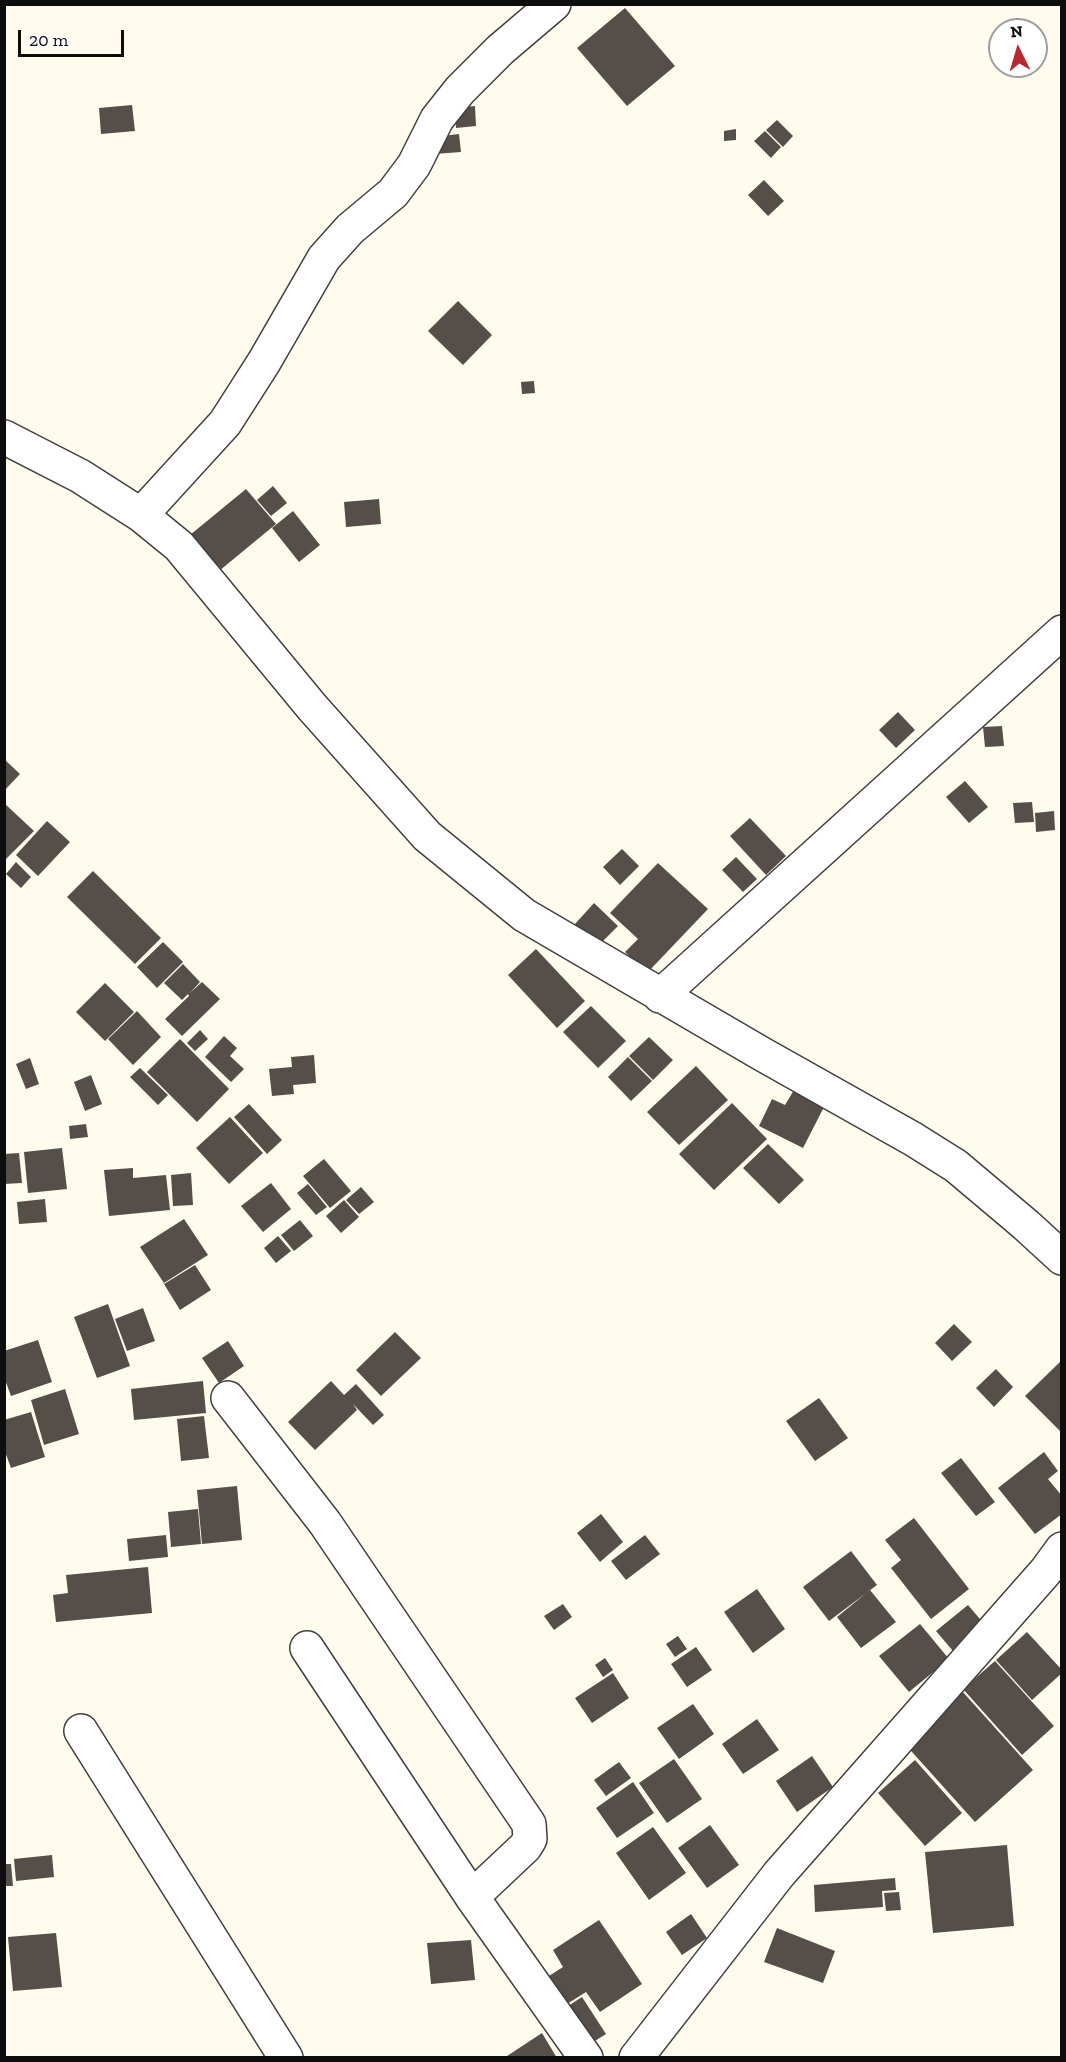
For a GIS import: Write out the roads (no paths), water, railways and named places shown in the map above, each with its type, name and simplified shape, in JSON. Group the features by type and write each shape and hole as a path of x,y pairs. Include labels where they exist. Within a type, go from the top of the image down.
{"street":[{"path":"141,515 225,423 264,362 324,258 350,229 393,193 414,165 437,119 460,90 500,50 554,4"},
{"path":"4,436 80,476 141,515 179,546 312,707 427,836 524,915 956,1166 1062,1258"},
{"path":"660,996 1062,632"},
{"path":"228,1398 325,1523 529,1824 530,1839 525,1847 472,1897"},
{"path":"636,2058 778,1874 1046,1571 1062,1549"},
{"path":"307,1648 472,1897 586,2058"},
{"path":"81,1731 286,2058"}]}
